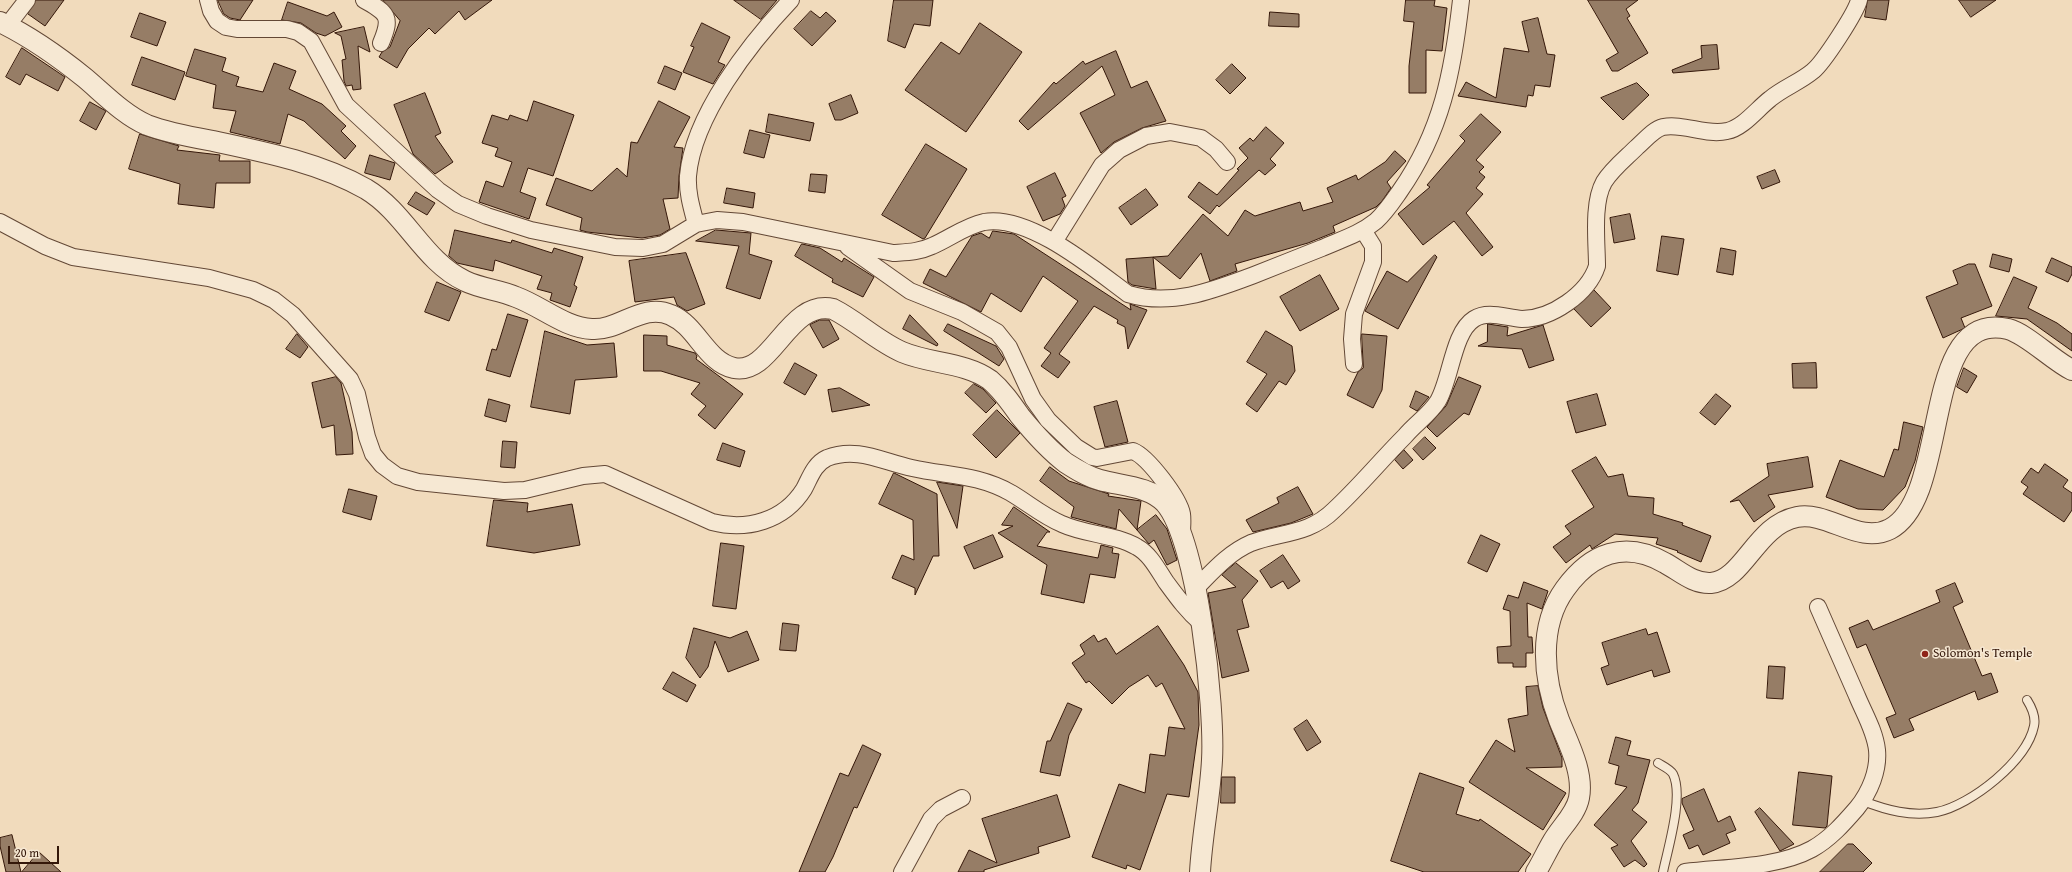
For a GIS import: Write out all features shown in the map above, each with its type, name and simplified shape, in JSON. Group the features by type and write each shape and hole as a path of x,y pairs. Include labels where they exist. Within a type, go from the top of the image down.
{"street":[{"path":"27,0 4,24 56,55 130,115 145,124 166,131 291,159 348,180 380,198 394,210 438,263 451,274 486,289 514,296 580,328 604,328 646,313 659,312 671,315 682,322 717,358 735,368 744,368 753,365 774,347 796,321 806,313 816,308 824,307 833,309 899,350 928,360 971,369 982,375 1000,390 1026,424 1066,462 1089,476 1151,492 1165,503 1182,535 1195,589 1201,623 1212,723 1212,759 1196,871"},
{"path":"208,0 211,11 217,21 226,27 237,29 287,29 298,32 311,41 346,105 420,175 458,204 487,216 531,230 615,247 643,248 663,244 696,224 717,220 743,222 893,253 914,252 932,246 949,236 984,222 1000,222 1032,230 1054,242 1128,294 1138,297 1173,298 1195,295 1214,290 1268,270 1363,230 1386,212 1413,173 1429,144 1442,110 1458,27 1461,0"},
{"path":"364,0 386,16 388,27 381,43"},
{"path":"696,224 689,201 688,178 691,154 698,132 735,70 766,27 791,0"},
{"path":"1195,589 1213,570 1240,548 1261,540 1294,533 1311,526 1333,512 1407,433 1429,414 1443,390 1464,330 1474,319 1486,315 1510,318 1535,317 1562,306 1587,284 1594,275 1597,266 1598,203 1600,192 1604,182 1613,171 1644,141 1659,129 1664,127 1681,127 1716,132 1734,129 1771,98 1815,70 1848,23 1859,0"},
{"path":"1054,242 1102,165 1119,150 1146,136 1170,132 1200,138 1216,149 1226,162"},
{"path":"0,222 45,246 73,257 209,278 253,290 274,300 293,315 350,379 357,394 367,437 373,454 382,465 397,476 425,483 504,491 531,489 583,476 605,474 712,522 742,526 774,518 787,509 800,496 816,466 826,459 843,454 860,453 912,468 982,480 1011,493 1062,525 1119,540 1138,547 1151,560 1189,613 1201,623"},
{"path":"1354,364 1352,339 1354,314 1373,262 1373,246 1363,230"},
{"path":"842,242 910,291 962,312 997,332 1009,347 1028,389 1040,410 1058,431 1076,447 1092,457 1098,458 1128,451 1137,453 1148,463 1178,501 1183,515 1182,535"},
{"path":"1536,872 1552,841 1570,816 1580,796 1575,762 1553,700 1549,680 1546,638 1549,619 1555,605 1564,590 1585,566 1599,557 1626,550 1652,556 1691,579 1703,583 1714,582 1725,579 1733,573 1757,543 1774,526 1792,519 1810,517 1866,533 1878,533 1890,529 1908,512 1921,487 1930,454 1948,372 1956,353 1974,334 1995,327 2012,330 2072,370"},
{"path":"1685,872 1775,862 1796,856 1813,848 1833,834 1862,801 1873,781 1877,764 1877,749 1870,725 1818,607"},
{"path":"902,872 931,819 941,809 962,798"}],"lane":[{"path":"1862,801 1886,810 1917,814 1938,812 1959,804 1982,790 2003,772 2028,741 2034,725 2033,712 2027,700"},
{"path":"1658,763 1672,772 1676,787 1674,825 1663,872"}],"building":[{"path":"36,0 64,0 45,26 28,14"},
{"path":"218,0 253,0 240,20 230,18 224,14"},
{"path":"383,0 492,0 465,20 459,11 435,34 429,28 408,49 397,68 379,57 382,52 390,47 400,21"},
{"path":"734,0 777,0 761,19"},
{"path":"894,0 933,0 930,26 914,24 905,48 888,41"},
{"path":"1406,0 1435,0 1434,6 1447,8 1442,51 1426,50 1426,93 1409,93 1409,66 1414,22 1404,21"},
{"path":"1588,0 1638,0 1626,9 1630,16 1627,18 1648,53 1618,71 1612,71 1606,60 1618,53"},
{"path":"1868,0 1889,0 1886,20 1865,17"},
{"path":"1959,0 1996,0 1971,17"},
{"path":"288,2 327,16 334,12 342,27 325,36 316,33 301,23 282,20"},
{"path":"811,11 820,18 826,12 836,21 812,46 794,29"},
{"path":"1270,12 1299,14 1299,27 1269,26"},
{"path":"140,13 166,22 157,46 131,37"},
{"path":"1538,18 1547,54 1555,55 1550,87 1535,85 1533,96 1528,95 1526,107 1458,96 1466,82 1496,98 1504,48 1529,52 1522,22"},
{"path":"702,23 730,37 718,62 725,65 713,84 683,72 694,47 691,46"},
{"path":"980,23 1022,52 966,132 905,90 941,42 959,54"},
{"path":"364,27 370,52 358,46 361,89 353,90 352,85 346,86 344,81 342,60 346,59 341,36 335,33"},
{"path":"1717,45 1719,69 1673,73 1672,70 1702,58 1701,46"},
{"path":"22,48 65,77 58,91 26,74 20,85 6,77"},
{"path":"195,49 226,58 222,71 239,77 236,86 263,92 274,63 296,71 289,89 322,104 346,126 341,131 356,146 345,159 304,121 288,114 280,144 230,132 236,111 213,108 216,85 186,76"},
{"path":"1116,51 1131,88 1147,81 1166,121 1142,128 1114,142 1101,153 1080,113 1115,95 1102,66 1028,130 1019,121 1054,82 1056,84 1083,61 1085,64"},
{"path":"142,57 185,72 175,100 132,85"},
{"path":"1232,64 1246,78 1230,94 1216,80"},
{"path":"665,66 682,73 675,90 658,83"},
{"path":"1637,83 1649,95 1623,120 1601,98"},
{"path":"425,93 441,133 435,136 453,162 435,174 413,154 394,105"},
{"path":"851,95 858,113 841,120 835,120 829,104"},
{"path":"534,101 574,115 553,176 528,168 520,192 536,198 529,219 479,202 486,181 503,187 512,162 495,156 498,148 482,143 492,115 508,120 510,115 527,121"},
{"path":"659,101 690,117 674,147 683,148 678,198 663,199 670,229 660,235 642,238 587,232 580,230 582,218 546,205 556,178 592,191 617,168 627,177 631,142 637,143"},
{"path":"90,102 106,111 96,130 80,121"},
{"path":"769,114 814,123 810,141 766,132"},
{"path":"1481,114 1501,132 1476,160 1484,167 1479,172 1485,177 1476,188 1483,194 1466,213 1493,247 1482,256 1454,221 1423,245 1398,214 1430,187 1427,185 1465,141 1460,136"},
{"path":"1266,127 1284,143 1270,159 1276,165 1265,175 1259,170 1219,207 1217,205 1210,214 1188,197 1199,182 1217,195 1239,170 1237,169 1248,158 1239,148 1250,138 1253,141"},
{"path":"750,130 770,135 764,158 744,153"},
{"path":"140,134 179,146 177,150 220,155 219,161 250,161 250,183 216,183 214,208 178,204 180,184 129,169"},
{"path":"926,144 967,169 923,239 882,215"},
{"path":"1395,151 1406,161 1387,182 1391,188 1376,207 1333,226 1335,232 1308,243 1235,264 1237,271 1210,281 1201,253 1180,279 1153,257 1168,256 1203,214 1228,236 1245,210 1255,216 1300,202 1303,211 1333,202 1327,188 1356,175 1358,180 1385,162"},
{"path":"370,155 395,163 390,180 365,173"},
{"path":"1775,170 1780,182 1762,189 1757,177"},
{"path":"1055,173 1066,196 1062,198 1065,206 1060,214 1043,221 1027,187"},
{"path":"811,174 827,175 825,193 809,191"},
{"path":"727,188 755,193 753,208 724,203"},
{"path":"1146,189 1158,205 1131,225 1119,208"},
{"path":"416,192 435,203 427,215 408,204"},
{"path":"1630,214 1635,239 1614,243 1610,218"},
{"path":"455,230 511,243 512,240 552,253 554,248 583,257 574,285 577,287 570,307 550,300 552,293 537,289 542,276 495,260 493,271 457,263 449,256"},
{"path":"716,230 751,233 749,254 772,261 760,299 726,288 739,246 696,241"},
{"path":"993,231 1014,234 1131,310 1130,304 1147,310 1128,349 1125,327 1117,323 1118,320 1094,306 1059,354 1070,362 1058,378 1041,366 1051,353 1044,348 1078,301 1043,276 1021,312 991,293 981,312 923,283 930,269 946,277 972,236 981,233 989,238"},
{"path":"1662,236 1684,239 1678,275 1657,271"},
{"path":"802,244 820,248 842,262 844,258 874,277 863,297 832,282 833,279 795,256"},
{"path":"1721,248 1736,251 1733,275 1717,272"},
{"path":"686,253 705,304 687,311 677,305 674,297 635,302 629,261"},
{"path":"1993,254 2012,259 2009,272 1990,267"},
{"path":"1435,255 1437,257 1398,329 1365,311 1387,271 1407,282"},
{"path":"1153,257 1156,289 1132,285 1128,282 1126,259"},
{"path":"2052,258 2072,267 2072,274 2068,282 2046,272"},
{"path":"1969,264 1975,264 1992,306 1961,318 1965,328 1943,338 1926,297 1958,284 1953,271"},
{"path":"1320,275 1339,309 1300,331 1280,297"},
{"path":"2014,277 2037,287 2028,308 2057,323 2072,334 2072,351 2027,319 1996,316"},
{"path":"437,282 461,292 449,321 425,312"},
{"path":"1594,290 1611,308 1591,327 1574,309"},
{"path":"508,314 528,320 510,377 486,370 492,349 496,350"},
{"path":"910,315 938,344 937,346 903,329"},
{"path":"820,320 829,320 839,339 823,348 810,325"},
{"path":"948,324 996,346 1004,359 999,366 944,331"},
{"path":"1488,324 1508,327 1507,336 1543,325 1554,360 1529,368 1522,349 1478,346 1487,342"},
{"path":"545,331 587,345 614,343 617,377 575,380 570,414 531,407"},
{"path":"1266,331 1292,346 1295,371 1286,385 1279,381 1257,412 1246,404 1267,374 1247,362"},
{"path":"297,334 308,347 300,358 286,349"},
{"path":"1362,334 1387,336 1382,390 1373,408 1347,395 1358,372 1363,368"},
{"path":"644,335 667,336 667,345 695,353 697,356 696,359 743,394 715,429 698,415 706,406 691,394 700,383 661,371 644,371"},
{"path":"795,363 817,375 805,395 784,383"},
{"path":"1816,363 1817,388 1793,388 1792,364"},
{"path":"1964,368 1977,376 1967,393 1957,387"},
{"path":"336,377 341,383 352,432 353,454 336,455 334,425 322,428 312,383"},
{"path":"1459,377 1481,386 1469,415 1464,413 1437,437 1427,427 1446,406"},
{"path":"974,384 983,389 996,403 986,413 965,393"},
{"path":"840,388 870,405 832,412 828,390"},
{"path":"1416,391 1429,397 1417,411 1410,407"},
{"path":"1597,394 1606,425 1576,433 1567,402"},
{"path":"1716,394 1731,406 1715,425 1700,413"},
{"path":"489,399 510,405 506,422 485,416"},
{"path":"1117,401 1128,442 1105,447 1094,407"},
{"path":"997,410 1020,433 996,458 973,435"},
{"path":"1904,422 1923,427 1915,461 1905,487 1883,510 1858,509 1826,497 1840,460 1884,477 1894,449 1898,450"},
{"path":"1425,437 1436,448 1423,460 1413,449"},
{"path":"503,441 517,442 515,468 501,467"},
{"path":"723,443 745,451 740,467 717,460"},
{"path":"1404,450 1413,460 1403,469 1395,460"},
{"path":"1596,457 1608,477 1623,474 1628,496 1654,498 1653,514 1683,523 1682,525 1711,536 1701,562 1677,552 1678,551 1656,544 1658,538 1615,534 1592,549 1590,545 1566,563 1553,547 1571,534 1565,526 1594,507 1572,471"},
{"path":"1808,457 1813,487 1768,495 1775,507 1754,522 1739,500 1730,502 1769,476 1767,464"},
{"path":"2045,464 2068,480 2063,487 2072,493 2072,510 2064,522 2023,494 2028,487 2021,482 2031,468 2038,473"},
{"path":"1050,467 1069,481 1109,494 1108,496 1141,501 1137,530 1119,509 1116,529 1071,517 1074,507 1040,481"},
{"path":"894,473 937,494 939,556 933,556 915,595 915,588 892,578 902,555 914,560 913,520 879,504"},
{"path":"937,482 963,486 957,528"},
{"path":"1298,487 1313,514 1291,523 1253,532 1246,520 1279,503 1277,498"},
{"path":"349,489 377,496 371,520 343,512"},
{"path":"494,500 528,503 527,512 572,504 580,545 534,553 487,546"},
{"path":"1014,507 1050,532 1047,532 1037,546 1098,558 1101,545 1113,548 1112,553 1119,554 1115,578 1090,574 1084,603 1041,594 1047,565 998,533 1013,526 1002,525"},
{"path":"1156,515 1167,529 1177,560 1167,565 1154,540 1149,544 1137,530"},
{"path":"993,535 1003,557 974,569 964,547"},
{"path":"1481,535 1500,544 1487,572 1468,563"},
{"path":"721,543 744,546 736,609 713,606"},
{"path":"1283,555 1300,581 1288,589 1283,581 1271,588 1260,571"},
{"path":"1236,563 1258,581 1242,600 1249,627 1237,630 1249,671 1222,678 1208,593 1236,587 1222,575"},
{"path":"1524,582 1548,591 1542,609 1527,603 1528,637 1532,637 1533,653 1526,653 1526,667 1513,667 1513,663 1498,663 1497,647 1511,646 1510,611 1503,609 1508,595 1518,598"},
{"path":"1955,583 1963,602 1953,607 1982,676 1991,673 1998,692 1978,700 1975,691 1909,719 1914,730 1894,738 1886,718 1896,714 1866,644 1857,648 1849,628 1868,620 1873,630 1940,602 1936,591"},
{"path":"783,623 799,625 796,651 780,650"},
{"path":"1158,626 1184,665 1198,692 1199,725 1189,797 1167,794 1140,870 1127,865 1126,869 1092,857 1119,784 1145,793 1150,754 1165,756 1169,727 1185,729 1162,683 1156,687 1148,675 1129,687 1112,704 1089,681 1086,683 1072,663 1085,654 1080,645 1094,635 1098,642 1106,638 1116,654"},
{"path":"694,628 730,638 747,631 759,660 728,672 715,641 708,667 700,678 686,658"},
{"path":"1646,629 1648,635 1657,632 1670,672 1654,677 1652,670 1607,685 1601,668 1609,665 1602,643"},
{"path":"1769,666 1785,667 1783,699 1767,698"},
{"path":"673,672 696,685 687,702 663,689"},
{"path":"1538,686 1543,708 1562,758 1562,767 1526,768 1566,793 1543,830 1469,782 1496,740 1515,752 1508,719 1528,715 1526,687"},
{"path":"1068,703 1082,709 1069,735 1060,776 1040,772 1047,741 1050,741"},
{"path":"1307,720 1321,742 1307,751 1294,729"},
{"path":"1616,737 1631,741 1627,755 1650,760 1638,803 1632,810 1647,822 1631,841 1647,864 1644,867 1635,860 1624,867 1611,848 1618,845 1594,825 1627,787 1615,784 1619,766 1609,763"},
{"path":"863,745 881,754 857,808 854,807 833,857 825,872 799,872 840,773 848,776"},
{"path":"1799,772 1832,776 1827,826 1825,828 1793,825"},
{"path":"1420,773 1464,788 1456,814 1479,821 1480,819 1531,854 1518,872 1424,872 1391,861"},
{"path":"1222,777 1235,777 1235,803 1221,803"},
{"path":"1704,789 1718,822 1730,816 1736,830 1726,834 1730,843 1703,855 1698,845 1689,849 1683,835 1694,830 1682,803 1682,799"},
{"path":"1057,795 1070,837 1038,847 1039,853 984,870 984,872 958,872 969,850 997,863 982,819"},
{"path":"1760,808 1794,844 1780,851 1755,812"},
{"path":"12,835 21,872 6,872 0,846 0,838"},
{"path":"1848,844 1853,844 1872,863 1863,872 1820,872"},
{"path":"39,852 61,872 22,872"}],"place":[{"name":"Solomon's Temple","path":"1925,654"}]}
